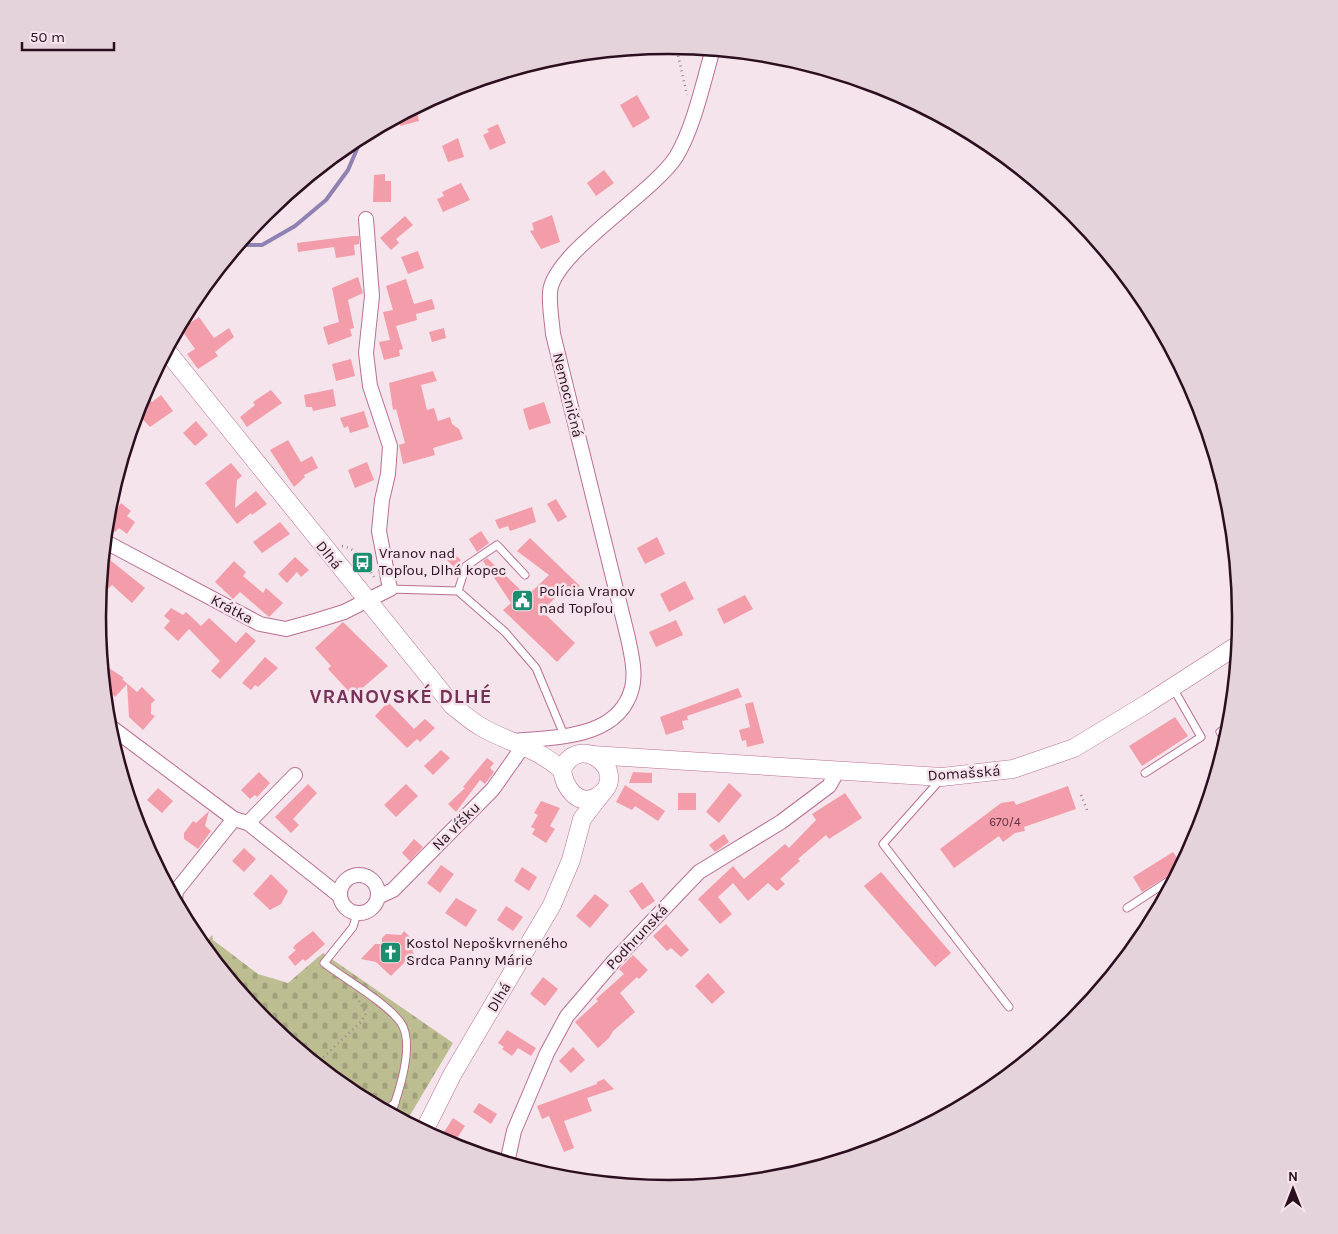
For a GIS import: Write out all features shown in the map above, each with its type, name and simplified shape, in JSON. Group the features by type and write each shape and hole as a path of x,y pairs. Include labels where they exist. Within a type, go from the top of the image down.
{"street":[{"name":"Nemocničná","path":"525,746 549,738 562,730 580,733 605,726 624,709 633,687 633,662 553,334 550,291 565,261 644,190 675,158 692,118 711,56"},
{"path":"366,219 372,296 366,353 370,386 390,446 388,474 382,500 379,531 390,589 367,601"},
{"name":"Dlhá","path":"170,356 452,705 483,728 525,746"},
{"name":"Krátka","path":"111,545 260,624 286,629 344,612 367,601"},
{"name":"Domašská","path":"525,746 627,759 942,777 1013,769 1074,748 1173,688 1231,650"},
{"path":"118,731 340,896 347,909 357,913 372,909 378,897 378,890 370,878 356,874 344,882 340,896"},
{"name":"Na vŕšku","path":"378,897 392,890 493,789 525,746 535,746 537,742 549,738"},
{"path":"525,746 562,770"},
{"path":"570,792 586,800 595,798 602,793 608,784 609,773 604,764 584,755 565,763 562,770 565,785 570,792 581,826"},
{"path":"609,773 627,759"},
{"name":"Podhrunská","path":"508,1156 514,1131 547,1053 573,1009 614,961 699,872 781,822 829,786 838,770"},
{"path":"177,890 241,821 295,775"},
{"name":"Dlhá","path":"427,1125 452,1075 552,905 581,826 602,793"}],"lane":[{"path":"458,591 466,566 497,545 525,575"},
{"path":"390,589 458,591 504,632 536,668 562,730"},
{"path":"1146,773 1201,737 1173,688"},
{"path":"942,777 883,844 1009,1007"},
{"path":"1127,908 1165,883"},
{"path":"357,913 353,927 324,964 354,985 402,1024 407,1042 405,1063 393,1108"},
{"path":"390,1107 395,1103"}],"path":[{"path":"678,54 692,118"},
{"path":"337,545 349,547 359,556 377,580"},
{"path":"1081,795 1087,810"},
{"path":"321,1060 361,1022 366,1014 357,1000 354,985"}],"green space":[{"path":"212,935 213,940 258,974 288,983 323,953 453,1043 409,1116 356,1085 326,1064 298,1040 246,988 208,940"}],"building":[{"path":"637,95 650,118 633,128 620,105"},
{"path":"417,113 419,121 400,126 400,122"},
{"path":"498,124 506,143 490,150 483,135 489,132 487,129"},
{"path":"458,138 464,157 448,162 442,146"},
{"path":"604,170 614,183 596,196 587,183"},
{"path":"385,174 385,181 391,181 391,202 373,202 374,175"},
{"path":"461,183 470,200 443,212 437,199 444,196 442,192"},
{"path":"552,215 560,242 541,249 530,231 534,230 532,223"},
{"path":"405,216 413,225 396,239 399,243 391,250 380,238"},
{"path":"359,236 359,244 354,245 355,255 336,258 334,247 298,252 297,243"},
{"path":"418,251 424,268 408,274 401,257"},
{"path":"358,277 363,293 348,300 354,328 350,329 352,336 328,345 323,327 339,322 332,288"},
{"path":"406,279 414,304 432,299 435,309 416,314 417,320 396,326 403,349 399,350 400,356 384,360 379,342 390,340 383,312 393,310 386,286"},
{"path":"199,317 214,338 229,328 234,337 215,352 218,356 198,369 187,354 195,349 183,332 188,324"},
{"path":"444,328 446,338 432,342 429,332"},
{"path":"351,359 355,376 336,381 332,364"},
{"path":"433,371 437,381 421,385 427,410 434,408 438,421 450,417 452,424 459,429 463,439 433,448 435,455 403,464 399,445 405,443 396,409 393,410 389,383"},
{"path":"333,389 336,406 313,411 312,407 306,407 304,395"},
{"path":"271,390 282,403 247,427 240,417 255,405 253,402"},
{"path":"161,395 173,411 150,427 142,419 150,399 152,402"},
{"path":"544,402 551,423 529,430 523,409"},
{"path":"364,411 369,427 350,433 348,426 344,428 340,418"},
{"path":"196,421 208,435 195,446 183,433"},
{"path":"288,440 301,462 312,456 318,468 304,475 305,477 294,487 270,450"},
{"path":"367,462 374,480 355,488 348,470"},
{"path":"231,463 242,476 237,480 235,508 256,491 267,504 237,524 205,483"},
{"path":"556,499 567,517 558,522 547,504"},
{"path":"121,503 131,511 127,516 135,522 127,534 119,528 115,532 113,531 117,509"},
{"path":"532,507 536,522 510,531 508,526 499,529 495,520"},
{"path":"280,522 290,534 262,553 253,542"},
{"path":"481,531 489,543 477,552 469,539"},
{"path":"657,537 665,554 645,564 637,548"},
{"name":"Polícia Vranov nad Topľou","path":"530,538 580,586 571,596 560,593 542,611 575,643 557,662 503,610 511,603 483,561 487,558 527,596 549,575 517,551"},
{"path":"452,552 461,560 454,567 446,559"},
{"path":"295,557 309,570 301,577 297,572 287,583 278,574"},
{"path":"109,561 145,588 132,603 112,585 108,589 107,588"},
{"path":"234,561 246,572 243,576 263,593 266,588 283,603 269,617 240,592 233,599 215,582"},
{"path":"685,581 694,599 669,612 660,594"},
{"path":"745,595 753,609 724,624 717,609"},
{"path":"171,608 183,615 186,612 201,626 209,618 236,643 246,632 256,641 220,679 211,671 220,661 189,629 178,641 164,628 170,621 164,616"},
{"path":"676,620 683,635 656,647 649,632"},
{"path":"343,622 388,666 353,696 328,669 331,666 315,648"},
{"path":"265,657 278,668 258,687 255,685 251,690 242,683"},
{"path":"109,669 124,678 122,679 137,692 142,687 155,700 151,704 151,714 155,716 143,730 129,717 127,684 115,697 111,693"},
{"path":"738,688 742,697 687,716 688,720 682,721 684,729 666,735 660,717"},
{"path":"388,702 414,729 425,719 435,728 420,742 417,739 407,748 375,716"},
{"path":"753,702 764,743 747,747 746,740 742,741 739,730 750,727 745,704"},
{"path":"1175,717 1188,736 1142,766 1129,746"},
{"path":"441,750 450,758 433,775 424,766"},
{"path":"487,758 494,763 490,768 494,772 485,784 480,780 456,812 448,804 465,788 463,787"},
{"path":"259,772 270,783 257,797 255,795 250,799 241,790"},
{"path":"633,772 652,773 652,783 629,783"},
{"path":"729,783 742,795 719,823 706,812"},
{"path":"308,784 317,793 293,819 299,825 291,833 275,817"},
{"path":"406,784 418,796 396,817 384,805"},
{"path":"625,785 665,811 658,821 635,806 632,810 616,802"},
{"path":"1068,786 1076,809 1024,827 1025,831 1015,833 1003,842 999,836 954,868 940,849 1001,803 1014,801 1016,805"},
{"path":"158,788 173,801 162,813 147,800"},
{"path":"678,793 696,793 696,810 678,810"},
{"path":"845,793 862,818 829,839 826,835 798,859 800,861 780,879 785,884 777,891 768,883 748,901 733,883 718,897 732,914 720,924 698,899 733,866 744,879 785,844 789,848 816,820 812,814"},
{"path":"541,801 560,808 550,826 555,829 546,843 532,834 535,829 531,827 538,815 534,813"},
{"path":"209,811 205,826 211,831 198,849 184,839 184,833 193,821 196,823"},
{"path":"724,834 729,842 715,852 709,845"},
{"path":"414,839 423,847 410,861 402,853"},
{"path":"244,848 256,859 244,872 232,861"},
{"path":"1173,852 1177,858 1170,875 1142,892 1133,877"},
{"path":"441,865 454,874 440,893 427,883"},
{"path":"522,867 537,877 529,891 514,881"},
{"path":"881,872 951,953 935,967 864,886"},
{"path":"271,874 288,891 281,904 270,910 253,894"},
{"path":"642,882 655,901 642,910 629,891"},
{"path":"595,894 609,905 590,928 576,916"},
{"path":"456,898 477,910 466,927 445,913"},
{"path":"506,906 523,917 513,931 497,920"},
{"path":"666,924 689,950 681,957 671,948 667,951 653,936"},
{"path":"313,931 325,944 308,959 305,961 303,959 295,966 288,957 296,950 293,948 296,944"},
{"name":"Kostol Nepoškvrneného Srdca Panny Márie","path":"404,931 419,946 391,976 376,962 361,959 375,944 382,944 382,938 386,934 401,935"},
{"path":"633,955 648,970 639,979 637,977 620,993 635,1012 613,1031 609,1038 598,1048 575,1022 598,1001 596,999 624,974 619,969"},
{"path":"708,973 725,992 712,1004 695,986"},
{"path":"543,977 558,989 545,1006 530,994"},
{"path":"507,1030 536,1048 531,1056 518,1048 512,1056 502,1049 504,1047 498,1043"},
{"path":"573,1047 585,1060 571,1073 559,1061"},
{"path":"604,1079 614,1089 587,1098 592,1111 564,1121 574,1148 564,1152 549,1116 542,1119 537,1106 597,1084 597,1082"},
{"path":"479,1103 497,1114 491,1124 473,1112"},
{"path":"453,1118 465,1126 457,1138 444,1133"}],"waterway":[{"path":"247,245 262,245 295,226 326,200 348,170 357,148"}],"place":[{"name":"Vranov nad Topľou, Dlhá kopec","path":"363,562"},
{"name":"Polícia Vranov nad Topľou","path":"523,600"},
{"name":"Kostol Nepoškvrneného Srdca Panny Márie","path":"390,952"}],"district":[{"name":"VRANOVSKÉ DLHÉ","path":"401,696"}]}
